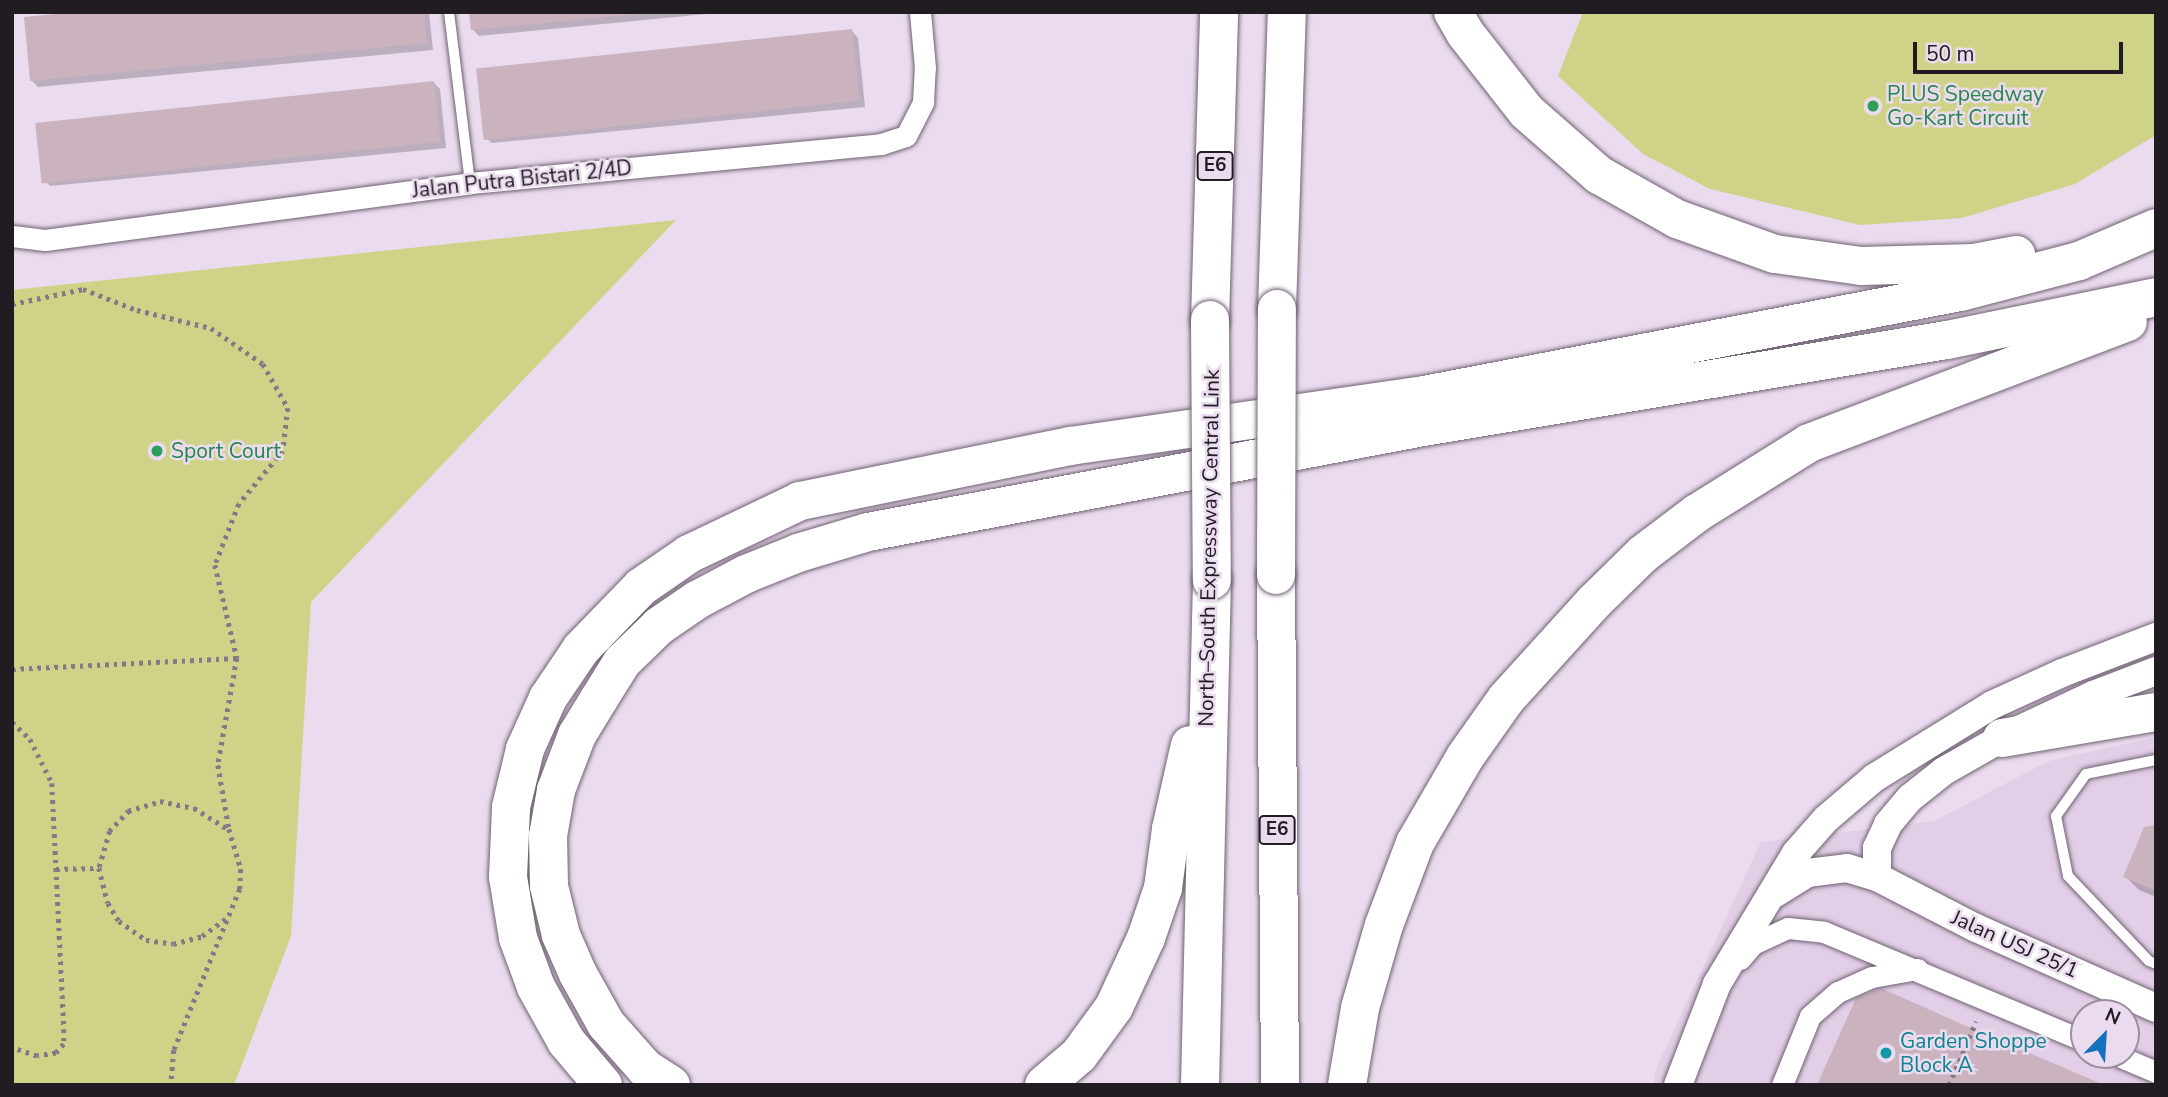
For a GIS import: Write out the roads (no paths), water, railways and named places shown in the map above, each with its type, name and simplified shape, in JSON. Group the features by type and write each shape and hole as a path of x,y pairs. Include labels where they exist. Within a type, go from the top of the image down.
{"highway":[{"name":"North–South Expressway Central Link","path":"1200,1085 1212,580 1210,320 1219,12"},
{"name":"E6","path":"1280,1085 1276,575 1278,309 1287,12"},
{"path":"1453,12 1465,33 1527,112 1599,175 1677,219 1775,254 1861,266 1974,263 2094,239 2141,235"},
{"path":"603,1085 566,1041 536,988 518,938 508,877 511,807 525,749 548,698 580,649 641,587 689,554 800,501 1070,446 1419,396 1946,295 2078,261 2141,235"},
{"path":"671,1085 645,1068 606,1024 578,974 561,935 550,886 548,836 556,790 578,735 622,662 659,626 697,600 798,553 868,532 1423,427 1947,340 2156,297"},
{"path":"1347,1085 1367,985 1384,925 1415,843 1465,757 1506,699 1559,638 1643,554 1754,475 1809,443 2156,311"},
{"path":"1044,1085 1079,1055 1114,1007 1146,938 1163,888 1171,829 1209,673"},
{"path":"2001,738 2156,712"}],"street":[{"name":"Jalan Putra Bistari 2/4D","path":"12,236 45,240 470,183 881,144 906,136 923,102 925,68 920,12"},
{"path":"1678,1085 1717,984 1796,852 1826,819 1874,778 1993,705 2062,673 2156,637"},
{"path":"1877,877 1877,848 1888,824 1897,812 1944,771 2001,738 2093,695 2156,671"},
{"name":"Jalan USJ 25/1","path":"1768,898 1807,873 1847,868 1877,877 1976,928 2156,1008"},
{"path":"1717,984 1753,944 1788,928 1824,932 2070,1035"},
{"path":"1782,1085 1811,1016 1838,992 1872,978 1917,969"}],"lane":[{"path":"449,12 470,183"},
{"path":"2156,760 2086,774 2056,816 2068,876 2149,961 2156,964"}],"place":[{"name":"PLUS Speedway Go-Kart Circuit","path":"1873,106"},
{"name":"Sport Court","path":"157,451"},
{"name":"Garden Shoppe Block A","path":"1886,1053"}]}
